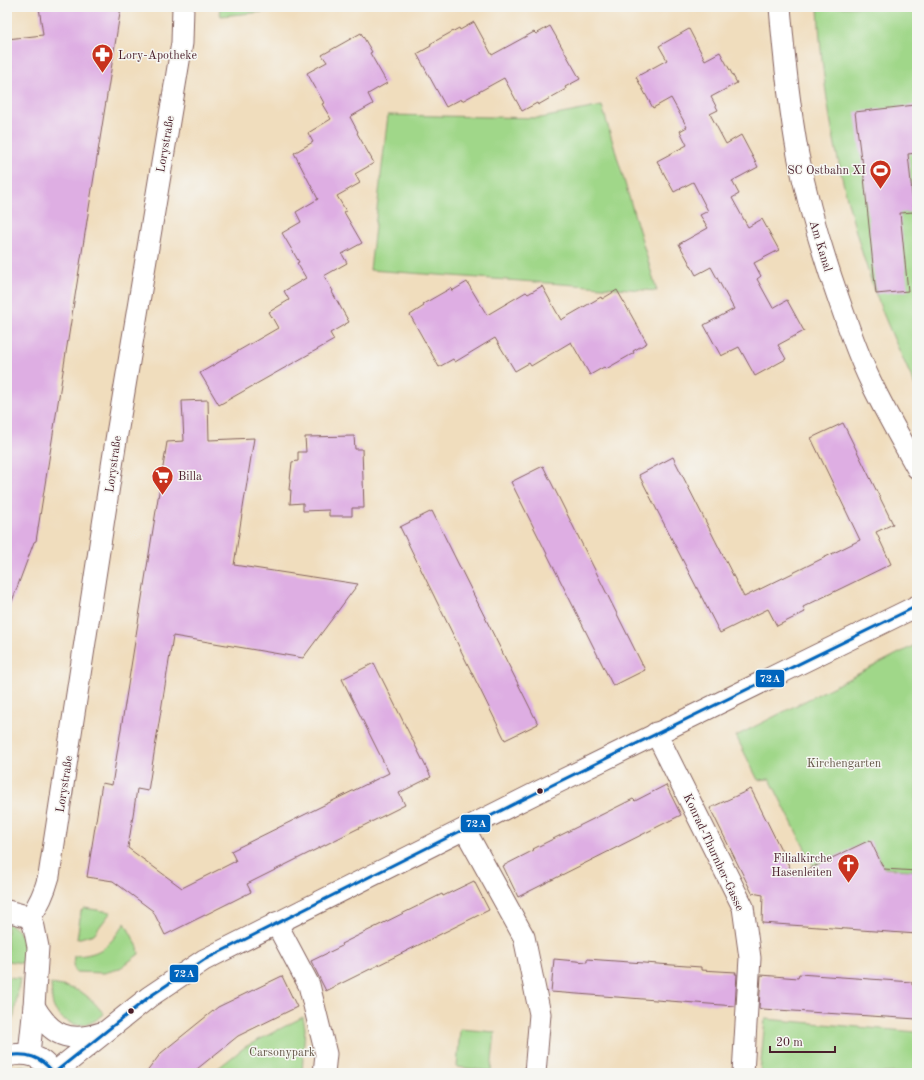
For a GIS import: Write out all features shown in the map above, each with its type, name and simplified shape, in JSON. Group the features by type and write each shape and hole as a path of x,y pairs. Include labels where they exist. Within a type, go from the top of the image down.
{"street":[{"name":"Lorystraße","path":"30,917 36,909 50,876 116,440 182,43 183,7"},
{"name":"Am Kanal","path":"780,7 785,61 798,155 816,231 829,274 848,327 870,379 917,468"},
{"path":"7,1056 29,1054 39,1058 54,1073 149,997 204,960 656,733 917,606"},
{"name":"Konrad-Thurnher-Gasse","path":"656,733 743,907 750,958 743,1073"},
{"path":"465,830 524,937 540,1014 535,1073"},
{"path":"7,911 30,917 38,947 29,1054"},
{"path":"276,923 308,985 326,1054 324,1073"},
{"path":"34,1006 45,1022 53,1030 64,1036 75,1038 88,1037 105,1032"}],"green space":[{"path":"219,7 314,7 221,16"},
{"name":"SC Ostbahn XI","path":"818,7 917,7 917,390 875,292 844,188 836,152 824,79"},
{"path":"602,106 657,291 370,270 388,115 541,118"},
{"name":"Kirchengarten","path":"917,644 917,871 884,868 870,841 814,867 770,779 758,780 736,736"},
{"path":"84,908 111,912 94,934 77,939 81,911"},
{"path":"7,923 22,935 24,940 25,956 23,963 7,961"},
{"path":"125,923 138,947 139,954 119,969 104,973 76,972 73,966 74,956 92,954 99,951 109,943"},
{"path":"7,977 20,978 14,1016 7,1034"},
{"path":"51,984 81,992 92,1000 104,1014 94,1021 83,1025 73,1024 67,1021 61,1017 54,1008"},
{"name":"Carsonypark","path":"303,1017 305,1028 302,1073 212,1073 245,1047"},
{"path":"765,1019 917,1032 917,1073 760,1073"},
{"path":"460,1029 495,1032 491,1071 457,1067"},
{"path":"20,1066 29,1068 37,1073 7,1073 7,1070"}],"building":[{"path":"39,7 121,7 36,541 34,542 8,612 7,39 43,35"},
{"path":"474,22 492,55 534,32 536,34 550,26 580,79 538,105 537,103 522,111 504,78 462,101 461,99 446,107 417,54 431,46 430,44 459,28 460,30"},
{"path":"689,29 705,60 720,52 737,83 711,97 718,110 710,114 726,144 741,135 758,167 732,181 739,194 732,198 748,227 762,219 779,250 754,263 761,276 757,279 773,308 787,300 804,331 778,345 786,359 755,376 739,347 721,356 704,325 734,309 711,267 696,275 679,244 708,228 700,215 708,211 693,182 674,192 657,161 687,145 680,131 687,127 671,98 653,108 636,77 667,60 659,46"},
{"path":"361,33 372,52 370,53 387,83 368,94 373,104 350,117 374,163 355,174 360,183 337,196 346,211 344,212 362,243 342,254 347,263 324,276 349,322 330,333 334,340 219,405 200,373 278,328 269,312 289,300 284,291 306,278 297,263 299,262 282,233 301,222 296,212 318,199 294,153 313,142 308,133 331,119 307,73 327,62 322,55"},
{"path":"915,105 917,153 908,154 914,212 900,213 908,291 876,294 862,158 861,159 855,112"},
{"path":"467,282 487,315 526,292 528,294 542,286 561,320 601,297 602,299 617,290 647,343 633,351 634,353 606,369 604,367 590,375 571,342 531,366 529,363 515,371 495,338 455,362 453,359 439,367 410,315 424,306 423,304 451,288 452,291"},
{"path":"208,400 209,440 254,438 234,565 358,584 303,658 173,636 148,791 137,789 128,848 182,888 236,861 231,851 389,773 342,679 374,663 431,777 399,793 405,805 247,884 251,892 165,935 153,911 113,881 87,877 102,783 112,785 167,442 184,441 182,401"},
{"path":"843,423 893,524 876,532 891,564 803,607 805,612 777,626 768,609 720,633 639,475 673,457 744,597 860,540 811,438"},
{"path":"354,436 355,449 362,449 364,508 352,508 352,516 329,516 329,510 303,511 303,503 290,504 291,490 289,490 292,462 298,461 298,452 306,452 305,437"},
{"path":"543,466 645,670 613,686 511,482"},
{"path":"432,511 538,724 505,740 400,527"},
{"path":"666,785 681,815 518,897 503,866 534,850 533,849 633,799 635,801"},
{"name":"Filialkirche Hasenleiten","path":"751,789 794,876 870,840 884,869 917,871 917,934 762,923 763,895 752,893 710,808"},
{"path":"474,881 489,910 326,991 311,961 342,946 341,944 442,894 443,896"},
{"path":"554,959 587,962 587,959 701,967 701,970 736,972 735,1006 551,992"},
{"path":"799,974 912,982 912,985 917,986 917,1019 759,1008 761,975 798,978"},
{"path":"282,976 297,1007 238,1036 192,1073 146,1073 161,1053 218,1007"}],"transit line":[{"name":"72A","path":"54,1073 149,997 204,960 540,791 917,606"},
{"name":"72A","path":"7,1056 27,1055 33,1057 44,1063 54,1073"}],"place":[{"name":"Lory-Apotheke","path":"103,74"},
{"name":"SC Ostbahn XI","path":"881,190"},
{"name":"Billa","path":"163,496"},
{"name":"Filialkirche Hasenleiten","path":"848,884"}]}
